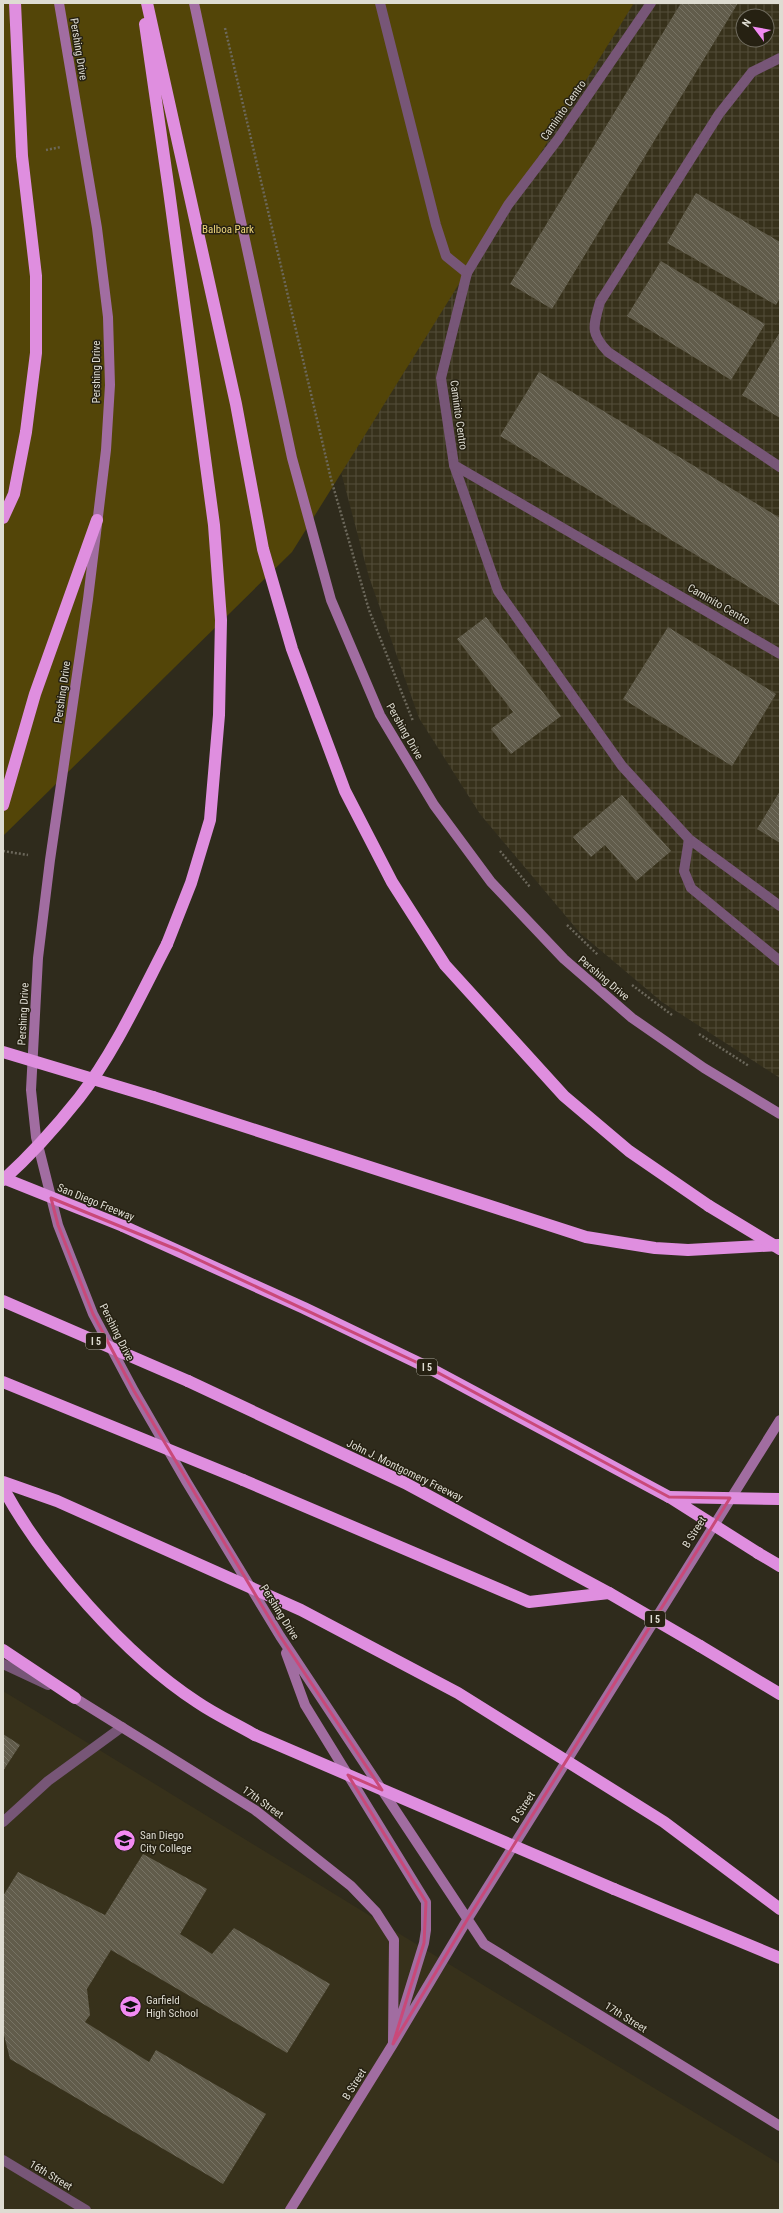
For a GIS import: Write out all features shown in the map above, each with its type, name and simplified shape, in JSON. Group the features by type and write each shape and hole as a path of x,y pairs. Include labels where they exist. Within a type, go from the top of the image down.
{"highway":[{"path":"3,518 14,494 26,432 36,353 36,276 22,156 15,3"},
{"path":"3,1179 30,1155 80,1097 122,1030 167,944 191,883 210,820 219,715 221,620 214,525 142,3"},
{"path":"147,3 236,404 263,549 292,649 345,791 392,882 445,965 564,1096 629,1151 709,1206 780,1249"},
{"path":"3,805 35,694 97,520"},
{"path":"3,1052 153,1097 586,1237 655,1248 688,1250 780,1245"},
{"name":"San Diego Freeway","path":"3,1179 123,1226 178,1250 434,1370 670,1497"},
{"name":"John J. Montgomery Freeway","path":"3,1301 188,1381 405,1483 610,1593 780,1694"},
{"path":"3,1382 243,1480 529,1602 610,1593"},
{"path":"3,1482 57,1501 301,1610 458,1693 664,1822 780,1909"},
{"path":"3,1488 38,1543 105,1622 146,1662 197,1702 256,1735 614,1889 780,1958"},
{"path":"670,1497 780,1499"},
{"name":"I 5","path":"670,1497 780,1566"},
{"path":"3,1650 75,1698"}],"main road":[{"name":"Pershing Drive","path":"59,3 97,228 108,317 110,385 106,450 38,958 31,1090 36,1137 58,1225 94,1314 134,1391 186,1481 280,1636 467,1920"},
{"name":"Pershing Drive","path":"194,3 292,458 331,600 380,715 434,805 482,869 564,959 632,1018 704,1068 780,1114"},
{"name":"B Street","path":"290,2210 393,2044 467,1920 780,1420"},
{"path":"280,1636 305,1705 426,1902 426,1930 424,1943 393,2044"},
{"name":"17th Street","path":"75,1698 255,1810 351,1886 376,1912 394,1940 393,2044"},
{"name":"17th Street","path":"467,1920 484,1944 780,2126"}],"street":[{"path":"380,3 436,225 446,256 466,273"},
{"name":"Caminito Centro","path":"651,3 558,139 508,204 466,273 441,378 454,465 780,654"},
{"path":"780,58 752,72 719,114 600,302 594,323 597,340 608,352 780,466"},
{"path":"454,465 498,591 622,766 689,839 780,906"},
{"path":"689,839 684,871 691,888 780,961"},
{"name":"17th Street","path":"3,1664 75,1698"},
{"path":"3,1822 48,1781 122,1727"},
{"name":"16th Street","path":"3,2160 86,2210"}],"path":[{"path":"225,26 331,479 369,610 417,728"},
{"path":"22,156 82,141"},
{"path":"497,849 533,890"},
{"path":"564,923 602,959"},
{"path":"630,983 673,1016"},
{"path":"692,1029 751,1067"}],"highlighted area":[{"path":"51,1198 178,1250 433,1370 669,1497 730,1498 467,1920 393,2044 424,1943 426,1902 348,1775 382,1790 280,1636 134,1391 93,1314 58,1225"}],"shaded area":[{"path":"336,3 780,3 780,1078 662,1002 580,933 480,814 419,718 369,577 321,397"},
{"name":"San Diego City College","path":"3,1691 493,1991 780,2164 780,2210 3,2210"}],"green space":[{"name":"Balboa Park","path":"3,3 634,3 292,552 3,836"}],"building":[{"path":"681,3 738,3 552,309 510,284"},
{"path":"696,193 780,242 780,298 776,305 667,243"},
{"path":"661,261 765,324 731,380 627,316"},
{"path":"780,332 780,418 742,395"},
{"path":"539,372 780,518 780,606 500,436"},
{"path":"486,617 561,716 511,754 491,729 513,712 457,639"},
{"path":"668,627 776,694 732,766 623,699"},
{"path":"780,791 780,843 757,829"},
{"path":"622,795 671,851 636,881 605,845 591,857 573,837"},
{"path":"3,1734 20,1745 3,1771"},
{"path":"143,1854 207,1889 180,1934 212,1954 234,1928 330,1984 287,2053 111,1950 87,1989 90,2015 85,2022 149,2062 156,2050 266,2114 223,2184 10,2059 3,2031 3,1896 18,1872 105,1915"}],"place":[{"name":"San Diego City College","path":"125,1841"},
{"name":"Garfield High School","path":"130,2006"}]}
